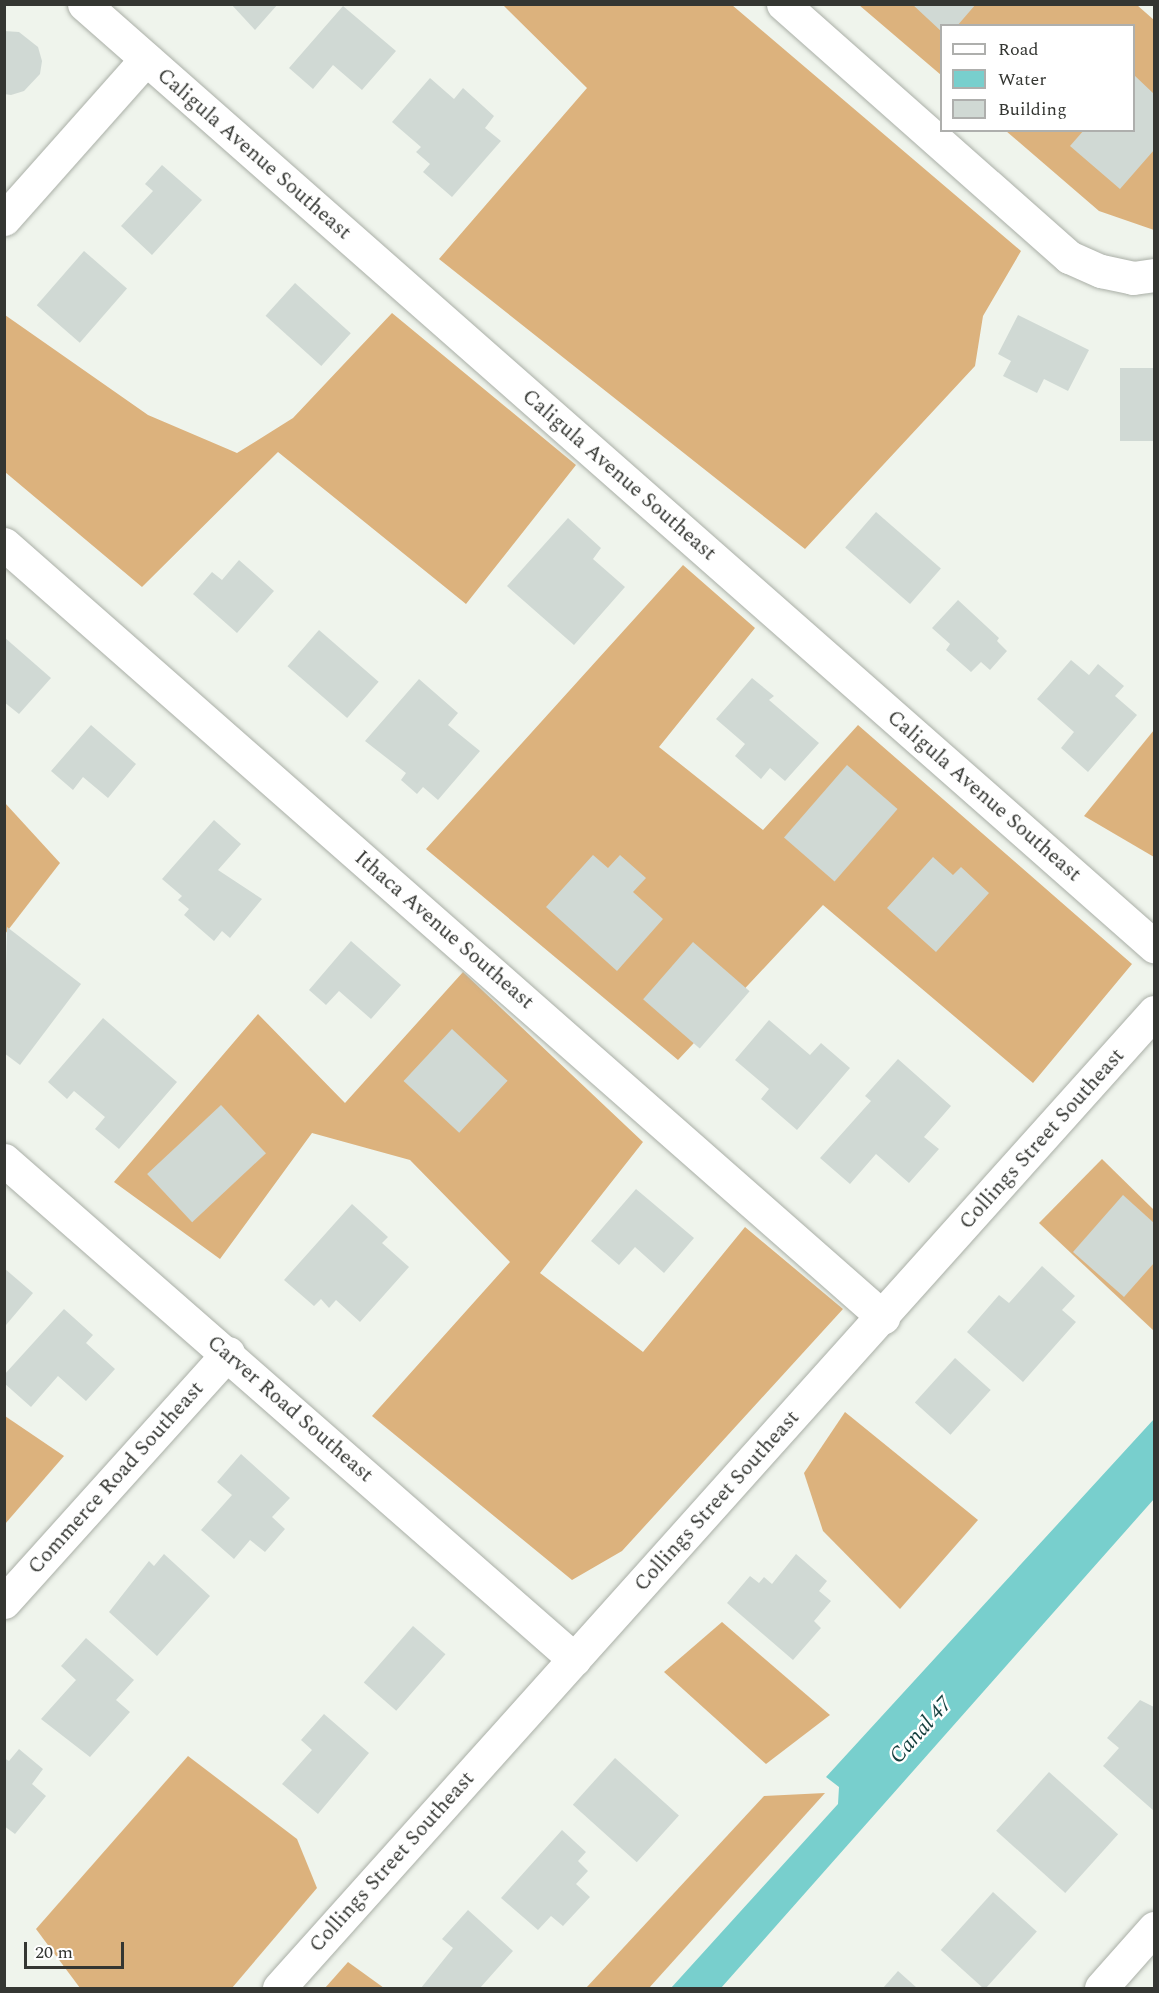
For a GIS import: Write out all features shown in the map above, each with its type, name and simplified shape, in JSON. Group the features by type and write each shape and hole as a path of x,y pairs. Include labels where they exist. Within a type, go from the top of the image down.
{"street":[{"name":"Caligula Avenue Southeast","path":"84,4 1155,946"},
{"path":"783,4 1069,257 1101,272 1133,278 1155,275"},
{"path":"4,219 146,59"},
{"name":"Ithaca Avenue Southeast","path":"4,544 883,1317"},
{"name":"Collings Street Southeast","path":"279,1989 1155,1012"},
{"name":"Carver Road Southeast","path":"4,1160 228,1353 574,1659"},
{"name":"Commerce Road Southeast","path":"4,1602 228,1353"},
{"path":"1101,1989 1155,1928"}],"shaded area":[{"path":"502,4 732,5 1021,251 983,316 975,366 805,549 439,259 587,88"},
{"path":"859,5 1137,5 1154,20 1154,230 1099,211 1007,132 1135,132 1135,24 940,24 940,74"},
{"path":"392,313 576,465 466,604 278,452 142,587 5,472 5,315 148,415 237,453 293,418"},
{"path":"683,565 755,628 659,747 763,830 858,725 1132,964 1033,1083 823,905 678,1060 426,849"},
{"path":"1154,730 1154,857 1084,816"},
{"path":"5,803 60,863 5,934"},
{"path":"463,972 643,1142 540,1273 643,1352 745,1227 843,1309 622,1551 572,1580 372,1416 510,1262 410,1160 312,1133 220,1259 114,1182 258,1014 345,1103"},
{"path":"1102,1159 1154,1210 1154,1331 1039,1223"},
{"path":"845,1412 978,1520 900,1609 823,1531 804,1473"},
{"path":"5,1416 64,1456 5,1524"},
{"path":"722,1622 830,1715 766,1764 664,1672"},
{"path":"188,1756 297,1839 317,1888 232,1988 80,1988 36,1929"},
{"path":"825,1793 649,1988 586,1988 764,1796"},
{"path":"348,1962 384,1988 325,1988"}],"water":[{"name":"Canal 47","path":"1154,1419 1154,1499 721,1988 671,1988 838,1804 839,1787 826,1777"}],"building":[{"path":"231,4 278,4 255,30"},
{"path":"912,4 976,4 959,24 940,24 940,30"},
{"path":"343,6 396,51 362,90 333,65 313,89 289,68"},
{"path":"4,31 19,32 38,47 42,61 40,74 24,91 11,95 4,94"},
{"path":"1135,76 1154,94 1154,150 1120,189 1070,146 1082,132 1135,132"},
{"path":"430,78 454,99 463,88 494,116 485,128 501,141 452,197 423,172 430,164 416,152 421,147 392,122"},
{"path":"162,165 202,200 152,255 121,226 153,191 145,184"},
{"path":"84,251 127,288 80,343 37,305"},
{"path":"295,283 351,333 321,366 266,316"},
{"path":"1018,315 1089,350 1068,391 1044,379 1037,393 1003,376 1011,361 998,354"},
{"path":"1120,368 1154,368 1154,441 1120,441"},
{"path":"876,512 941,568 910,604 845,547"},
{"path":"568,518 601,548 593,559 625,587 574,645 507,586"},
{"path":"239,560 274,591 237,633 193,594 212,572 222,580"},
{"path":"958,600 999,638 997,641 1007,651 990,670 981,662 971,672 946,650 950,644 932,628"},
{"path":"319,630 379,682 347,718 288,666"},
{"path":"4,637 51,678 19,714 4,702"},
{"path":"1071,660 1089,675 1098,664 1124,686 1115,696 1137,715 1088,772 1061,748 1074,732 1037,699"},
{"path":"752,678 774,696 769,700 819,743 785,781 770,768 761,779 735,756 745,744 716,719"},
{"path":"419,679 458,713 448,725 480,751 438,800 423,787 417,794 401,780 406,773 365,741"},
{"path":"91,725 136,764 108,798 83,777 73,790 51,771"},
{"path":"847,765 898,809 835,881 784,837"},
{"path":"214,820 241,844 218,870 262,899 230,938 222,931 214,941 184,915 189,909 178,900 182,896 162,879"},
{"path":"593,855 608,868 620,855 646,878 633,892 663,919 617,971 546,907"},
{"path":"933,857 953,875 961,867 989,893 936,952 887,908"},
{"path":"7,927 81,984 20,1065 4,1053"},
{"path":"351,941 401,985 371,1019 339,991 326,1005 309,990"},
{"path":"693,942 750,991 700,1049 643,999"},
{"path":"103,1018 177,1082 119,1149 95,1129 105,1117 74,1091 67,1099 48,1082"},
{"path":"769,1020 810,1055 821,1043 850,1068 797,1130 761,1099 769,1089 735,1060"},
{"path":"452,1029 508,1081 459,1133 404,1081"},
{"path":"898,1059 951,1106 924,1137 939,1149 909,1183 876,1154 850,1184 820,1158 871,1101 865,1096"},
{"path":"221,1105 266,1153 192,1222 147,1174"},
{"path":"636,1189 694,1238 664,1273 635,1247 619,1265 591,1241"},
{"path":"1123,1195 1154,1223 1154,1263 1124,1297 1073,1252"},
{"path":"352,1204 388,1237 382,1243 409,1267 360,1322 336,1300 329,1308 321,1299 314,1306 284,1280"},
{"path":"1042,1266 1075,1296 1062,1310 1076,1322 1023,1382 967,1332 999,1295 1009,1303"},
{"path":"4,1268 33,1293 6,1325 4,1324"},
{"path":"64,1309 93,1335 86,1343 115,1369 86,1401 58,1376 31,1407 4,1383 4,1375"},
{"path":"955,1358 991,1390 951,1435 915,1403"},
{"path":"241,1454 290,1498 272,1517 285,1529 265,1552 250,1540 234,1559 201,1530 232,1495 217,1482"},
{"path":"164,1554 210,1596 157,1656 109,1612 149,1561 154,1566"},
{"path":"796,1554 827,1581 819,1591 831,1601 814,1621 821,1628 793,1660 727,1603 750,1576 759,1583 764,1577 772,1584"},
{"path":"413,1626 445,1654 396,1711 364,1683"},
{"path":"86,1638 134,1680 116,1700 130,1712 90,1757 41,1719 76,1680 61,1666"},
{"path":"1140,1700 1154,1707 1154,1811 1103,1766 1119,1748 1107,1738"},
{"path":"324,1714 369,1753 318,1814 282,1784 312,1750 301,1740"},
{"path":"19,1749 43,1769 32,1784 46,1796 15,1834 4,1826 4,1758 9,1761"},
{"path":"615,1758 679,1816 637,1862 573,1805"},
{"path":"1049,1772 1118,1834 1065,1893 996,1831"},
{"path":"562,1830 586,1852 578,1861 588,1871 576,1884 590,1897 563,1926 551,1916 538,1930 501,1898"},
{"path":"993,1892 1037,1931 986,1988 983,1988 941,1950"},
{"path":"468,1910 513,1951 480,1988 421,1988 453,1948 442,1939"},
{"path":"898,1971 917,1988 883,1988"}]}
